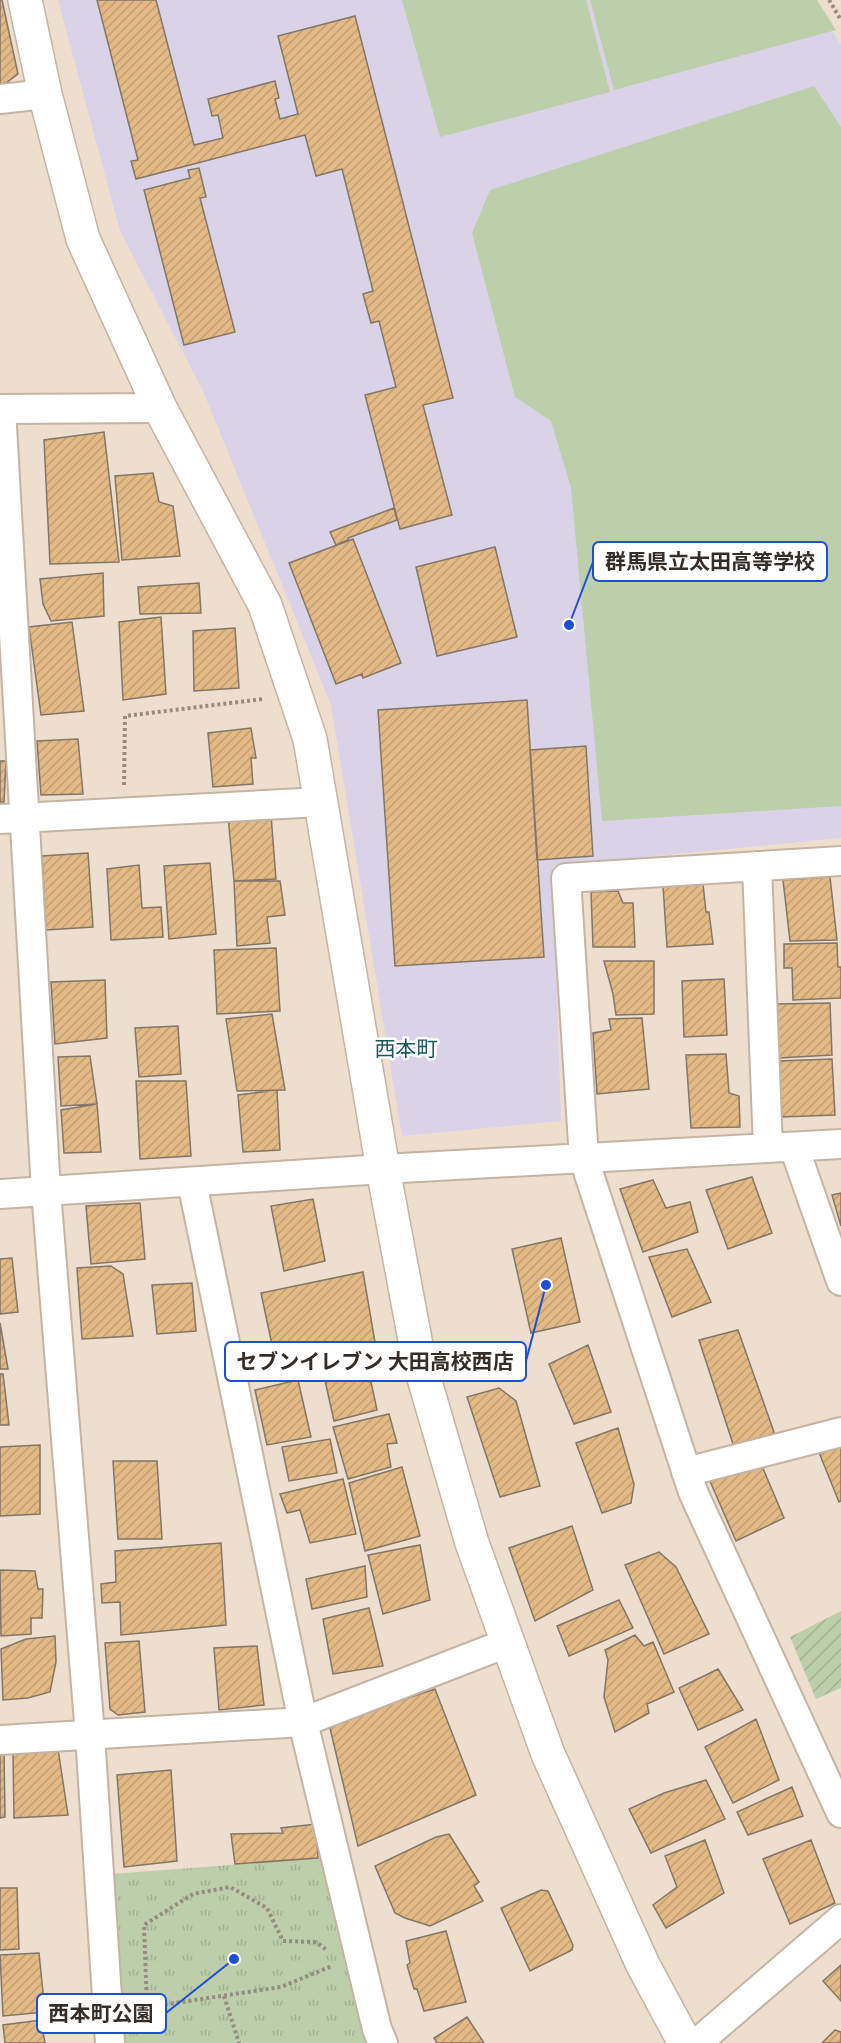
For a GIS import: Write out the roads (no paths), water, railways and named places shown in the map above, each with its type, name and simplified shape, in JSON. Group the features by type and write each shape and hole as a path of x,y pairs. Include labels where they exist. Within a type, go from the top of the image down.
{"street":[{"path":"25,0 45,94 83,239 160,408 266,605 310,739 383,1169 419,1361 472,1543 548,1754 644,1965 685,2043"},
{"path":"0,99 45,94"},
{"path":"110,2043 90,1735 46,1191 12,819 0,409 160,408"},
{"path":"12,819 321,802"},
{"path":"841,861 566,878 584,1159 693,1492 841,1813"},
{"path":"757,866 781,1148 841,1281"},
{"path":"0,1194 383,1169 841,1144"},
{"path":"192,1182 351,1958 383,2043"},
{"path":"687,1472 841,1432"},
{"path":"0,1740 303,1722 507,1643"},
{"path":"697,2043 841,1919"}],"place":[{"name":"群馬県立太田高等学校","path":"569,625"},
{"name":"セブンイレブン 大田高校西店","path":"546,1285"},
{"name":"西本町公園","path":"234,1959"}],"district":[{"name":"西本町","path":"406,1047"}]}
